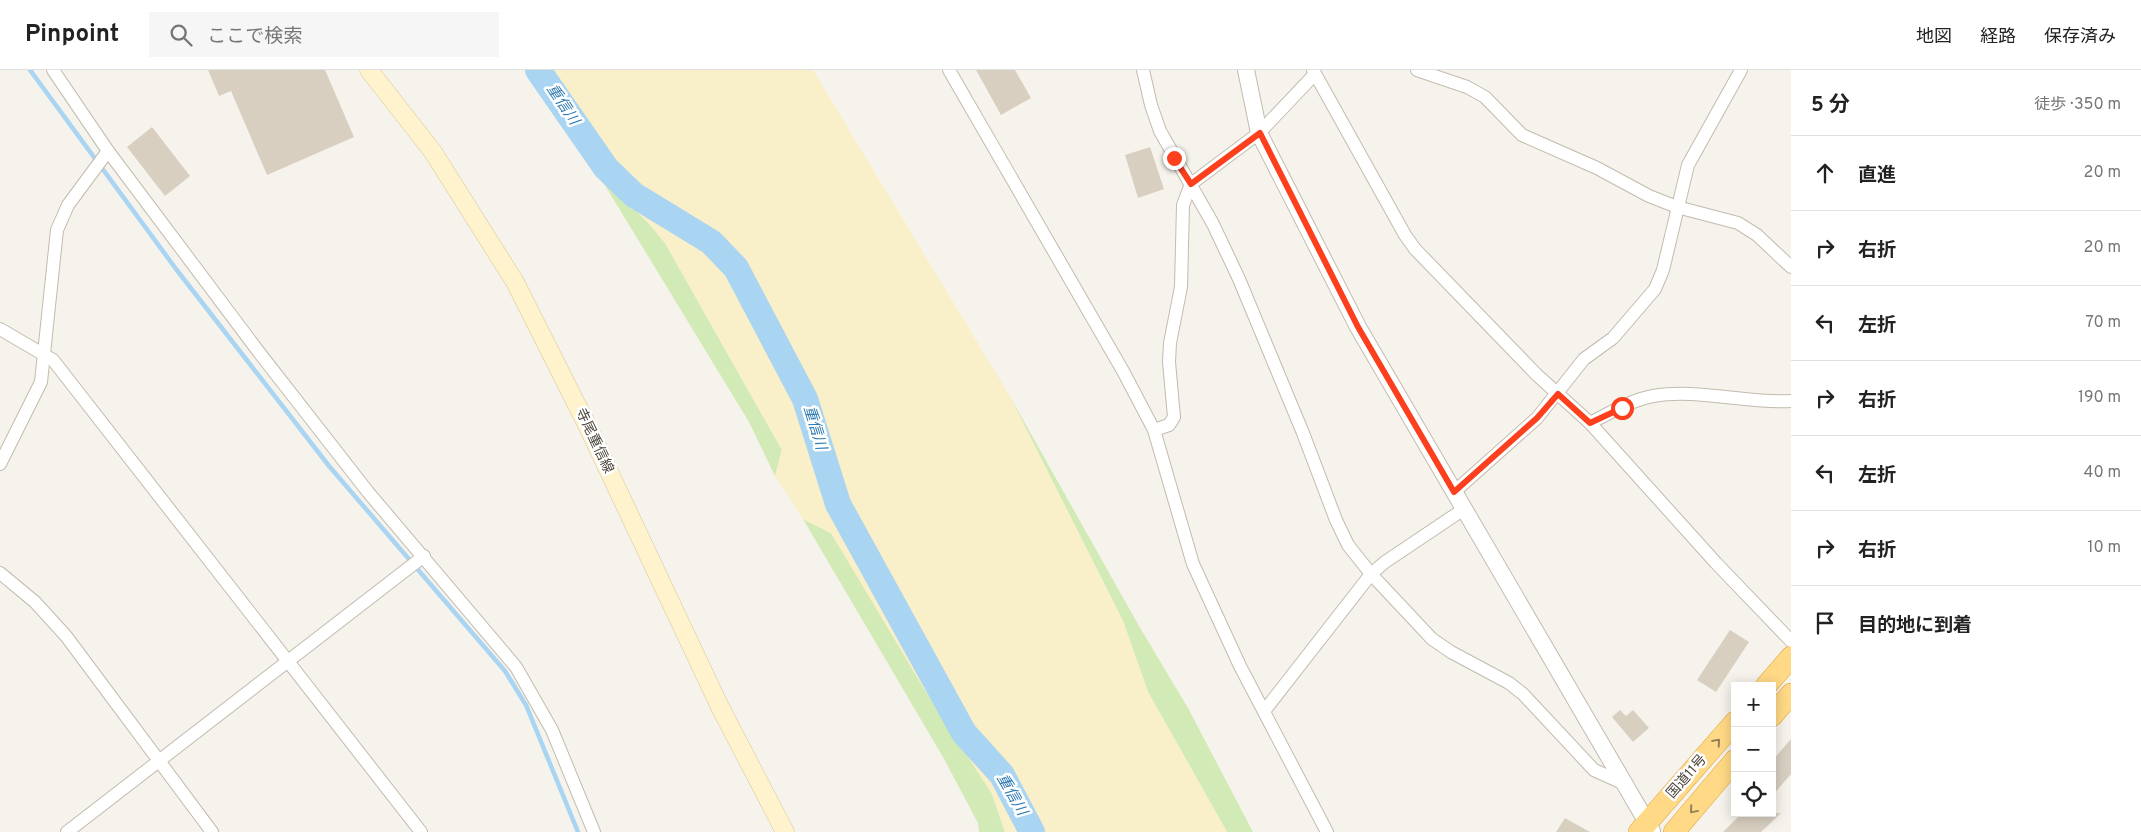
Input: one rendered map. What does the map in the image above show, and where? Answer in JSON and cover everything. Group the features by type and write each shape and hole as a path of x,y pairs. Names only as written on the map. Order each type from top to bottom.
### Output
{"highway":[{"path":"1769,682 1791,657"},
{"path":"1776,711 1791,694"},
{"name":"国道11号","path":"1646,829 1731,727"},
{"name":"国道11号","path":"1674,832 1731,765"}],"main road":[{"name":"寺尾重信線","path":"369,70 433,152 515,282 588,427 716,698 785,832"}],"street":[{"path":"53,70 108,151 368,492 516,667 552,730 594,832"},
{"path":"949,70 1124,371 1154,430 1193,564 1240,666 1327,832"},
{"path":"1143,70 1151,105 1160,131 1213,224 1239,279 1304,433 1336,520 1348,545 1432,639 1451,652 1509,683 1523,694 1594,770 1625,784"},
{"path":"1246,70 1260,133 1358,327 1625,784 1646,829"},
{"path":"1417,70 1485,97 1522,134 1677,207 1738,223 1757,236 1791,267"},
{"path":"1454,492 1537,418 1584,359 1612,338 1656,289 1663,270 1677,207 1693,153 1741,70"},
{"path":"1154,430 1169,425 1174,417 1170,343 1181,287 1183,205 1191,184 1260,133 1314,72 1410,242 1429,265 1558,394 1590,423 1716,563 1791,641"},
{"path":"0,464 41,382 57,230 68,205 108,151"},
{"path":"0,329 53,360 290,661 421,832"},
{"path":"1590,423 1640,399 1655,396 1681,394 1791,401"},
{"path":"1264,710 1372,574 1385,562 1464,509"},
{"path":"67,832 424,556"},
{"path":"0,573 35,602 66,636 212,832"}],"green space":[{"path":"595,169 651,226 665,243 782,450 775,476 749,422"},
{"path":"1008,393 1139,626 1188,708 1253,832 1227,832 1148,692 1123,621"},
{"path":"803,519 831,533 992,794 1005,832 979,832 978,823 943,757"}],"sand":[{"path":"533,70 813,70 1008,393 1123,621 1148,692 1227,832 1005,832 992,794 927,694 831,533 803,519 775,476 782,450 665,243 651,226 595,169"}],"building":[{"path":"208,70 325,70 354,137 267,175 231,91 219,96"},
{"path":"976,70 1015,70 1031,98 1001,115"},
{"path":"152,127 190,176 165,196 127,147"},
{"path":"1150,147 1164,189 1138,198 1125,155"},
{"path":"1730,630 1749,642 1716,692 1697,680"},
{"path":"1620,710 1626,716 1633,710 1649,728 1633,742 1612,717"},
{"path":"1791,739 1791,774 1776,791 1776,772 1776,756"},
{"path":"1776,813 1781,813 1761,832 1723,832 1738,817 1776,817"},
{"path":"1565,818 1590,832 1556,832"}],"waterway":[{"path":"30,70 176,269 329,466 505,671 526,705 578,832"},
{"name":"重信川","path":"538,70 606,168 634,195 711,242 736,268 805,399 838,504 964,733 1002,775 1032,832"}],"route":[{"path":"1174,158 1191,184 1260,133 1358,327 1454,492 1477,473 1494,455 1516,438 1558,394 1590,423 1622,408"}]}
